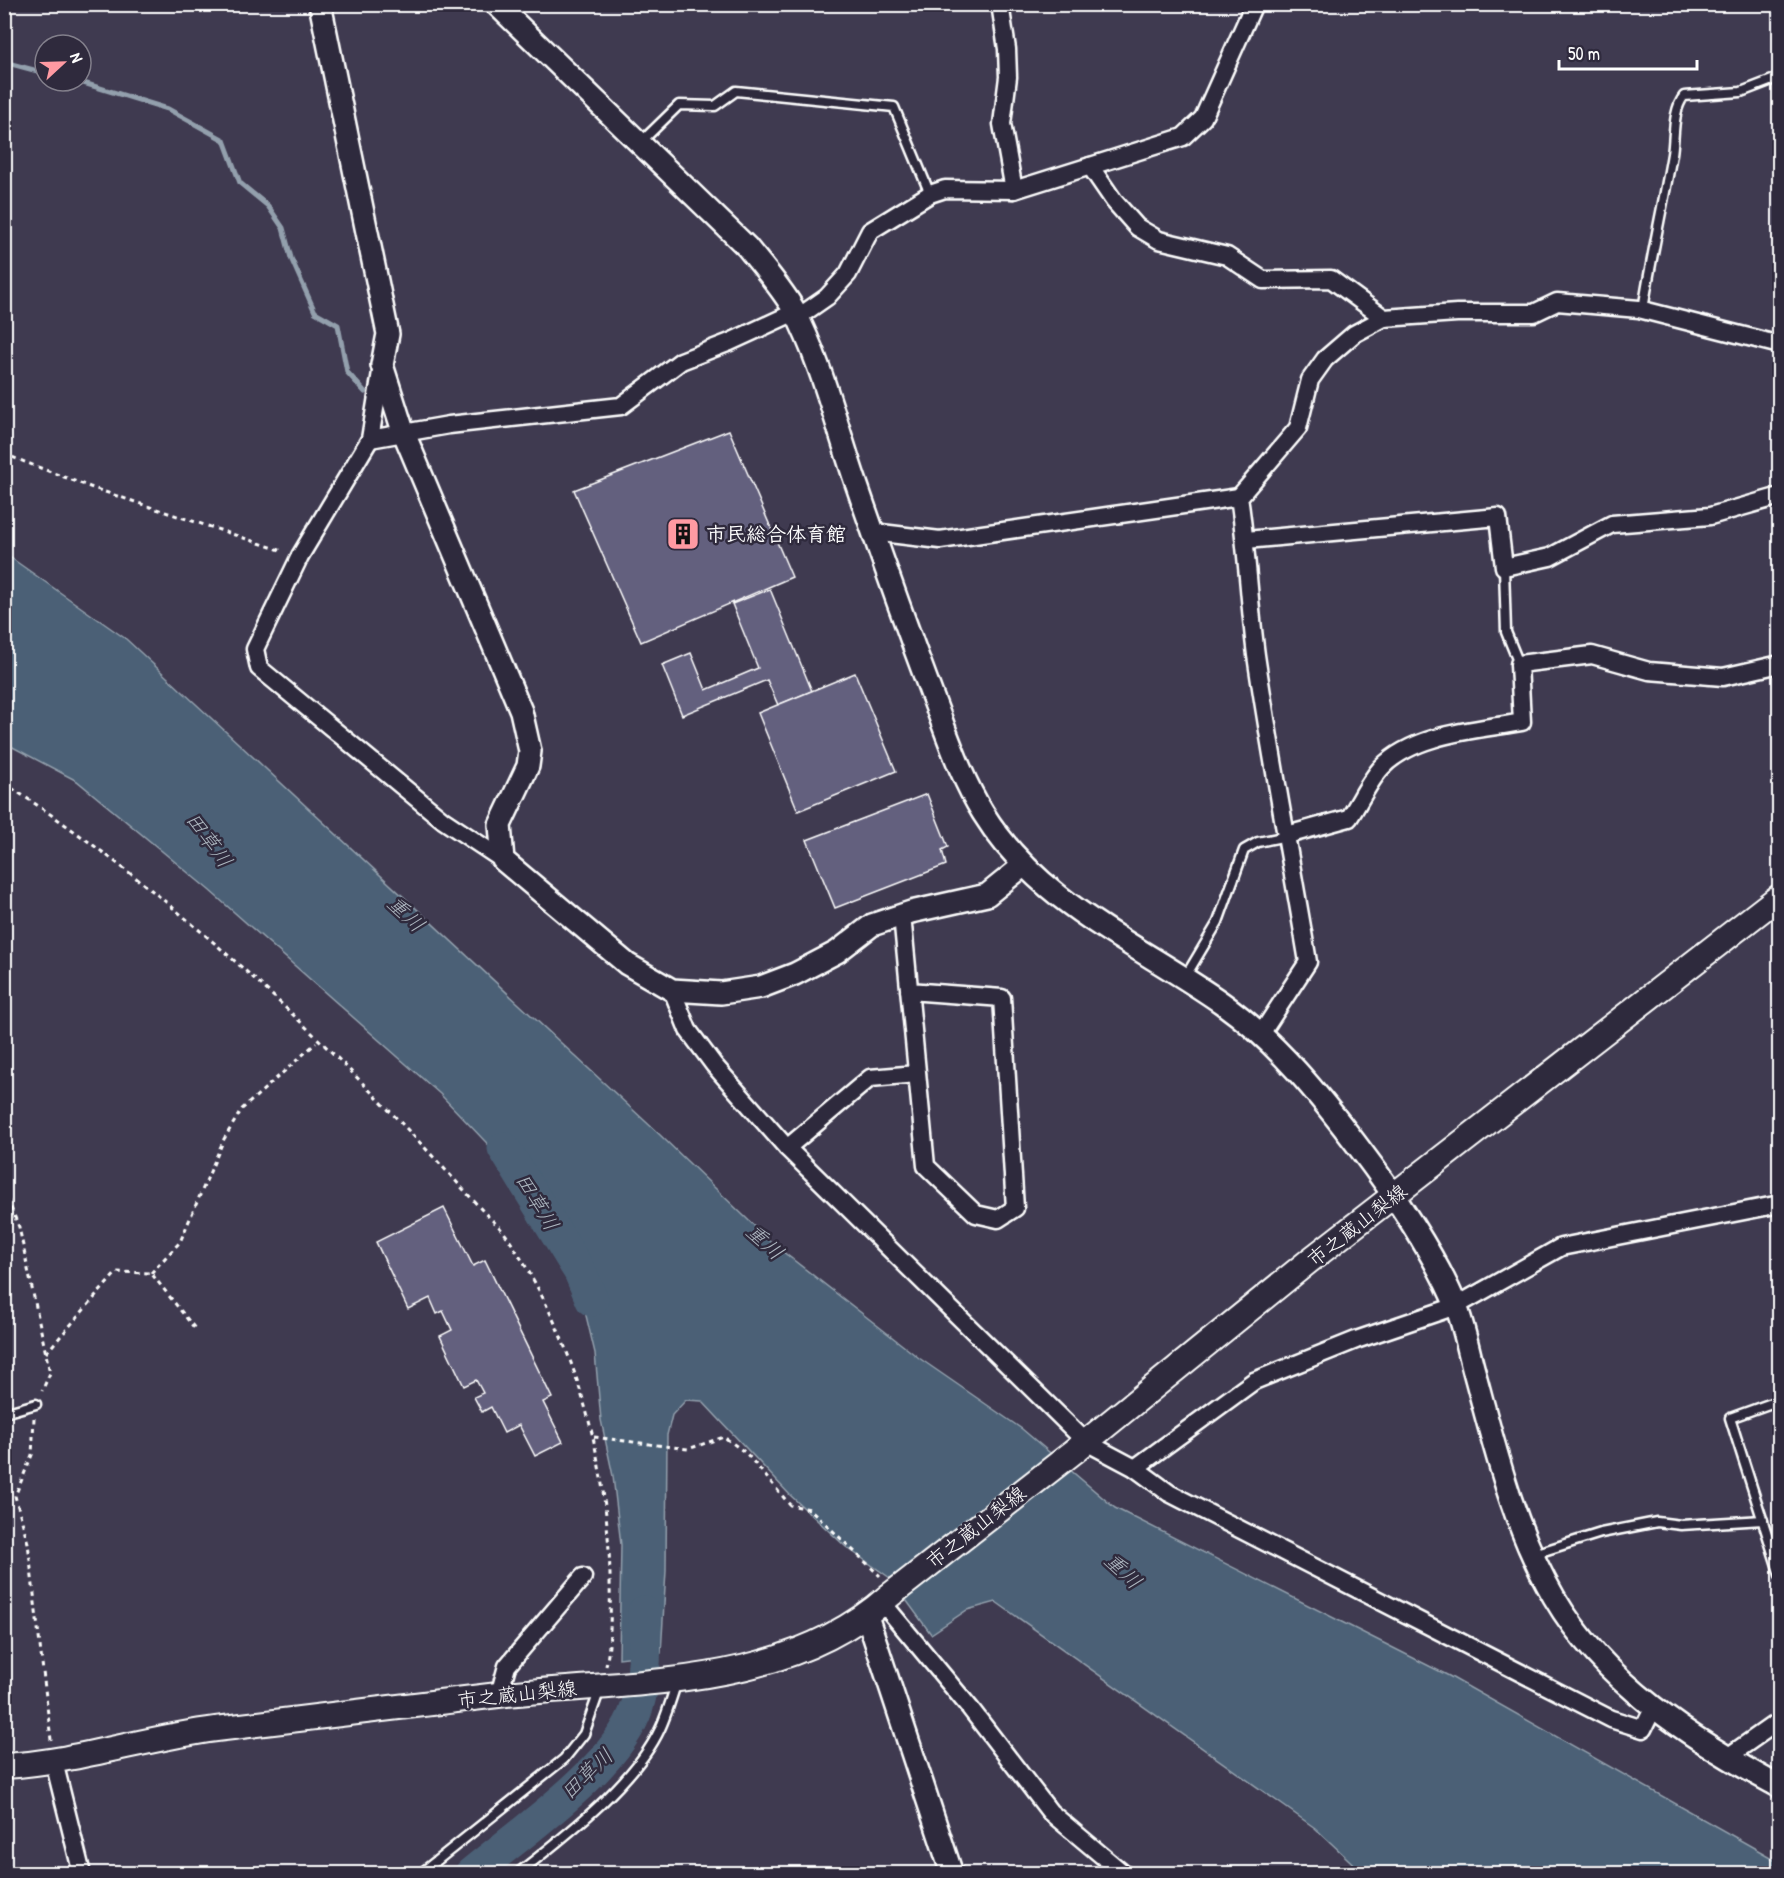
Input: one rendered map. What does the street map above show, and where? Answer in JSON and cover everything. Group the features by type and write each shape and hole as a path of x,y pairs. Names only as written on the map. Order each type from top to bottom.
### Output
{"main road":[{"name":"市之蔵山梨線","path":"4,1766 54,1762 213,1730 499,1695 723,1674 770,1661 830,1639 880,1598 1081,1446 1309,1261 1779,896"}],"street":[{"path":"320,4 388,334 370,439 300,556 255,649 259,668 444,820 503,860 627,964 672,990 721,993 760,987 795,974 837,952 872,925 902,915 987,895 1024,865"},
{"path":"496,4 747,247 779,286 795,312 814,359 889,581 965,780 983,814 1024,865 1081,914 1221,1002 1261,1034 1299,1074 1363,1152 1431,1257 1456,1306 1508,1493 1532,1554 1556,1600 1590,1646 1653,1709 1726,1758 1779,1787"},
{"path":"1000,4 1007,49 1008,77 1002,124 1014,190"},
{"path":"370,439 403,431 621,406 681,361 730,342 795,312 804,314 827,297 848,274 870,231 930,194 945,189 1014,190 1183,137 1203,118 1254,4"},
{"path":"1090,166 1114,201 1137,227 1159,240 1227,256 1263,280 1331,279 1384,318"},
{"path":"873,532 940,540 1239,496 1298,428 1310,380 1325,359 1354,334 1384,318 1457,313 1534,313 1557,302 1643,310 1779,345"},
{"path":"382,365 403,431 521,711 530,751 528,766 500,825 503,860"},
{"path":"1239,496 1246,540 1251,623 1308,962 1261,1034"},
{"path":"1246,540 1498,517 1504,567 1550,557 1612,524 1710,516 1779,496"},
{"path":"1287,836 1349,818 1382,768 1397,756 1440,736 1522,722 1519,664 1592,655 1649,671 1723,677 1779,664"},
{"path":"902,915 909,991 918,1074 926,1166 976,1214 998,1219 1015,1208 1002,998 909,991"},
{"path":"672,990 688,1030 714,1065 787,1148 1081,1446 1135,1468 1169,1493 1611,1719 1643,1729 1653,1709"},
{"path":"787,1148 870,1078 918,1074"},
{"path":"1135,1468 1254,1381 1345,1344 1456,1306 1561,1247 1779,1204"},
{"path":"499,1695 507,1666 583,1577"},
{"path":"880,1598 952,1874"},
{"path":"880,1598 970,1708 1050,1812 1124,1874"},
{"path":"1726,1758 1773,1725 1779,1724"},
{"path":"54,1762 82,1874"}],"lane":[{"path":"1643,310 1656,228 1672,153 1678,104 1684,96 1741,92 1779,77"},
{"path":"641,142 679,105 715,106 736,91 894,106 930,194"},
{"path":"1504,567 1506,632 1519,664"},
{"path":"1184,979 1218,922 1245,850 1258,842 1287,836"},
{"path":"1779,1400 1730,1418 1779,1575"},
{"path":"4,1413 23,1405 36,1404"},
{"path":"1532,1554 1601,1533 1657,1522 1681,1525 1762,1520"},
{"path":"517,1874 571,1832 636,1767 660,1730 674,1678"},
{"path":"420,1874 564,1759 584,1734 605,1685"}],"path":[{"path":"4,454 90,487 300,556"},
{"path":"4,783 93,844 187,918 327,1045 506,1235 530,1273 557,1328 569,1356 594,1437 609,1532 611,1626 605,1685"},
{"path":"46,1353 117,1272 151,1273 180,1242 224,1139 242,1109 316,1043"},
{"path":"4,1191 19,1227 50,1373 36,1404 32,1455 15,1496 28,1543 54,1762"},
{"path":"151,1273 196,1330"},
{"path":"594,1437 688,1449 724,1437 746,1453 790,1505 810,1509 880,1598"}],"water":[{"name":"重川","path":"4,553 126,639 659,1134 773,1244 919,1358 1022,1429 1115,1508 1449,1676 1779,1862 1779,1873 1363,1873 1315,1828 996,1602 967,1610 931,1634 890,1578 846,1547 790,1495 702,1401 686,1400 672,1415 667,1435 666,1571 661,1653 619,1658 621,1545 613,1476 601,1420 595,1353 564,1224 440,1094 209,890 77,781 5,743"}],"building":[{"name":"市民総合体育館","path":"729,430 792,577 641,642 574,490"},
{"path":"770,589 812,691 778,705 767,680 682,715 662,665 691,653 706,690 758,668 732,604"},
{"path":"855,673 896,771 798,811 758,713"},
{"path":"927,794 948,847 942,850 946,865 835,908 807,840"},
{"path":"444,1208 473,1266 485,1260 552,1398 543,1402 563,1442 535,1456 519,1425 504,1433 491,1407 482,1412 474,1397 483,1393 476,1380 464,1386 440,1336 452,1330 443,1311 437,1314 430,1298 408,1309 376,1242"}],"waterway":[{"path":"4,62 33,70"},
{"path":"93,86 168,109 224,140 240,183 268,206 283,228 291,258 315,312 338,325 347,372 365,392"},
{"name":"田草川","path":"504,1148 580,1272 592,1300"},
{"name":"田草川","path":"471,1874 565,1798 610,1752 627,1729 637,1707 642,1684 645,1648 644,1612"}],"place":[{"name":"市民総合体育館","path":"683,534"}]}
